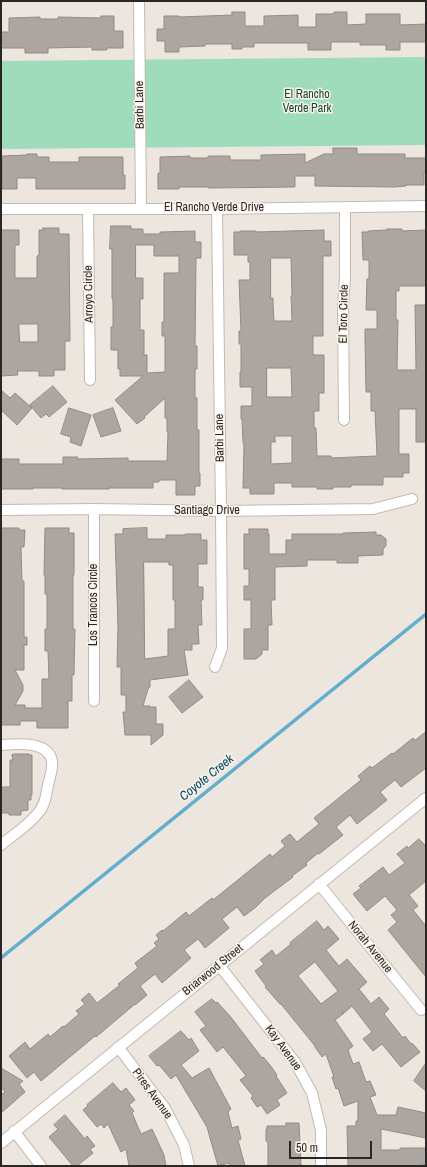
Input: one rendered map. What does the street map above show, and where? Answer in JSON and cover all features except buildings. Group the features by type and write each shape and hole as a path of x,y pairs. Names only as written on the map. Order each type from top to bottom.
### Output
{"street":[{"name":"Barbi Lane","path":"139,1 141,208"},
{"name":"El Rancho Verde Drive","path":"1,209 216,209 426,206"},
{"name":"El Toro Circle","path":"344,420 343,306 345,278 345,207"},
{"name":"Arroyo Circle","path":"88,209 90,380"},
{"name":"Barbi Lane","path":"215,667 222,648 216,209"},
{"name":"Santiago Drive","path":"1,510 94,509 221,511 373,509 412,499"},
{"name":"Los Trancos Circle","path":"94,509 94,701"},
{"path":"1,745 31,744 42,748 50,754 52,768 43,807 34,818 1,845"},
{"name":"Briarwood Street","path":"1,1143 426,798"},
{"name":"Norah Avenue","path":"319,884 421,1010"},
{"name":"Kay Avenue","path":"219,965 296,1062 312,1093 321,1130 322,1166"},
{"name":"Pires Avenue","path":"118,1047 165,1108 184,1145 189,1166"},
{"path":"14,1131 41,1166"}],"green space":[{"name":"El Rancho Verde Park","path":"426,57 426,145 1,149 1,61"}],"waterway":[{"name":"Coyote Creek","path":"1,958 426,614"}]}
